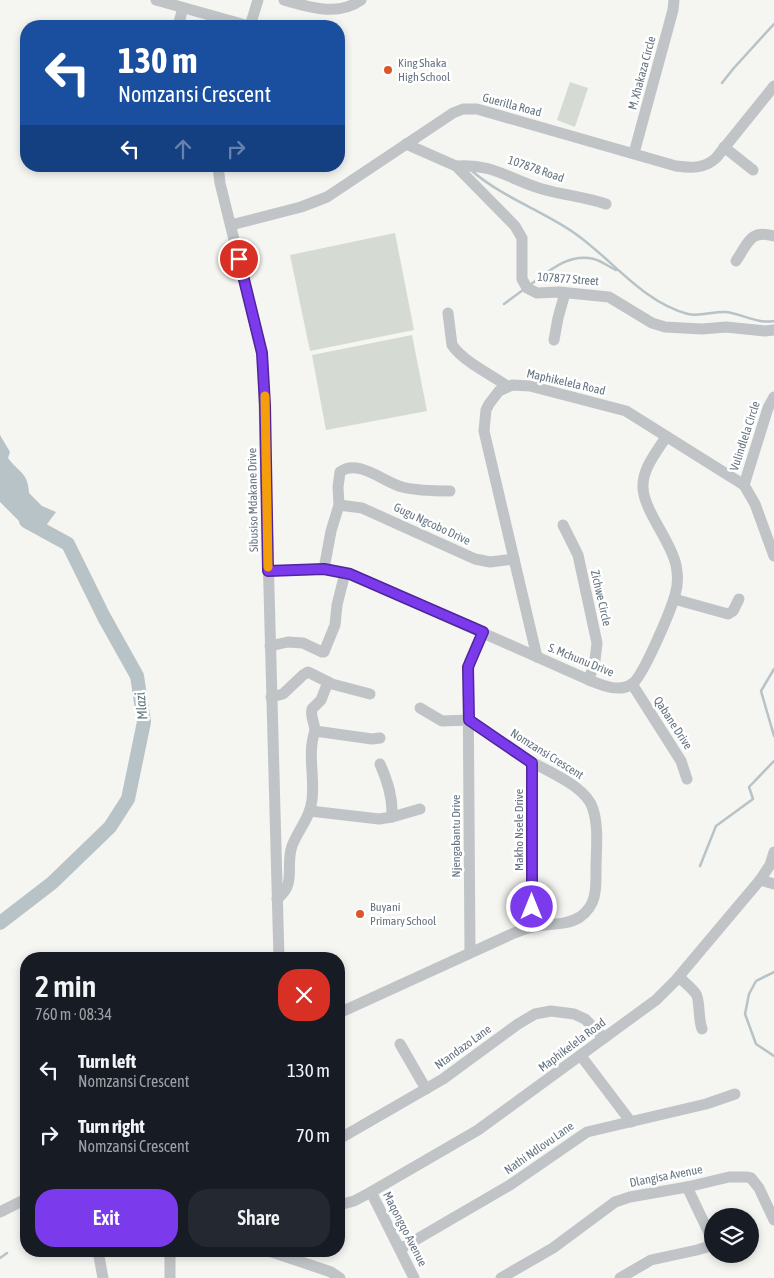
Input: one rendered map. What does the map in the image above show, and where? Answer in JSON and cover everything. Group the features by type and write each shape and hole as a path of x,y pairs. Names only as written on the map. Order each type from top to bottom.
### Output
{"street":[{"path":"156,0 227,20"},
{"path":"251,20 258,0"},
{"path":"284,0 308,7 329,5 339,9 361,0"},
{"name":"M. Xhakaza Circle","path":"634,153 674,10 674,0"},
{"path":"180,20 183,8"},
{"name":"Guerilla Road","path":"231,225 316,202 343,187 458,110 469,108 676,166 698,168 711,162 774,86"},
{"name":"107877 Street","path":"406,144 456,166 519,231 522,238 522,274 528,288 537,293 565,293 609,297 652,323 665,327 702,329 726,327 765,331 774,330"},
{"path":"724,147 753,170"},
{"name":"107878 Road","path":"456,166 470,165 489,168 538,188 584,197 606,204"},
{"name":"Sibusiso Mdakane Drive","path":"219,172 262,353 265,405 279,952"},
{"path":"736,261 756,235 765,233 774,236"},
{"path":"554,340 565,293"},
{"path":"448,313 454,347 466,359 507,386 498,392 488,404 484,418 484,431 537,657"},
{"name":"Maphikelela Road","path":"507,386 530,386 626,411 666,438 744,485 771,535 774,556"},
{"name":"Vulindlela Circle","path":"744,485 768,408 774,396"},
{"path":"632,684 642,672 674,599 677,587 676,565 645,498 643,486 646,470 666,438"},
{"path":"324,569 331,531 339,505 338,487 340,472 343,469 353,467 402,487 450,491"},
{"name":"Gugu Ngcobo Drive","path":"339,505 362,508 474,559 490,562 514,559"},
{"name":"Zichwe Circle","path":"563,525 578,555 597,642 596,660 589,680"},
{"name":"S. Mchunu Drive","path":"268,571 324,569 362,578 606,687 614,688 632,684"},
{"path":"270,646 288,642 303,643 324,652 335,625 337,605 345,573"},
{"path":"674,599 728,614 733,611 739,599"},
{"path":"420,708 442,720 469,720 468,667 483,632"},
{"path":"271,697 283,694 308,672 328,682 370,694"},
{"path":"277,899 288,886 289,857 292,846 310,811 314,783 311,747 315,731 311,711 321,700 328,682"},
{"name":"Qabane Drive","path":"632,684 681,761 687,779"},
{"name":"Nomzansi Crescent","path":"345,1011 470,952 532,927 568,922 582,916 594,901 596,893 596,834 594,810 584,794 553,773 532,763 469,720"},
{"name":"Njengabantu Drive","path":"469,720 470,952"},
{"path":"315,731 372,739 380,738"},
{"name":"Makho Nsele Drive","path":"532,763 532,927"},
{"path":"380,764 391,792 392,817"},
{"path":"310,811 359,818 392,817 420,809"},
{"name":"Maphikelela Road","path":"345,1203 371,1192 478,1130 656,1000 679,977 760,880 770,865 774,852"},
{"path":"760,880 774,884"},
{"path":"679,977 697,994 699,999 699,1021 702,1029"},
{"name":"Ntandazo Lane","path":"345,1135 454,1071 534,1014 551,1011 574,1014 585,1019 604,1038"},
{"path":"400,1044 426,1088"},
{"path":"581,1056 631,1122"},
{"name":"Nathi Ndlovu Lane","path":"400,1249 510,1185 587,1132 706,1104 735,1094"},
{"name":"Dlangisa Avenue","path":"501,1278 553,1248 615,1202 630,1197 729,1177 751,1178 759,1188 774,1220"},
{"path":"620,1278 651,1260 707,1247 710,1242 709,1232 687,1187"},
{"name":"Maqongqo Avenue","path":"371,1192 414,1278"},
{"path":"0,1212 20,1202"},
{"path":"99,1257 103,1278"},
{"path":"170,1257 170,1278"},
{"path":"287,1257 331,1272 340,1278"}],"shaded area":[{"path":"570,82 588,88 575,127 557,120"},
{"path":"395,233 414,330 310,351 290,255"},
{"path":"412,335 427,411 326,430 312,355"},
{"path":"0,435 10,452 8,458 27,481 29,493 42,506 56,512 39,535 23,525 0,502"}],"waterway":[{"path":"722,83 774,24"},
{"path":"472,171 495,188 570,230 599,252 640,289 671,308 693,315 726,312 756,320 774,321"},
{"path":"530,285 559,264 576,259 594,259 616,270"},
{"path":"504,304 523,290"},
{"name":"Mlazi","path":"0,923 52,883 110,827 128,799 144,722 137,676 104,617 68,544 26,521"},
{"path":"774,669 761,691 774,736"},
{"path":"700,866 716,826 753,799 749,787 774,761"},
{"path":"774,972 756,981 749,994 745,1014 756,1044 774,1056"},
{"path":"0,1258 7,1253"}],"slow traffic":[{"path":"265,396 268,567"}],"place":[{"name":"King Shaka High School","path":"388,70"},
{"name":"Buyani Primary School","path":"360,914"}],"route":[{"path":"239,259 262,353 265,405 268,571 324,569 350,574 483,632 468,667 469,720 532,763 532,907"}]}
